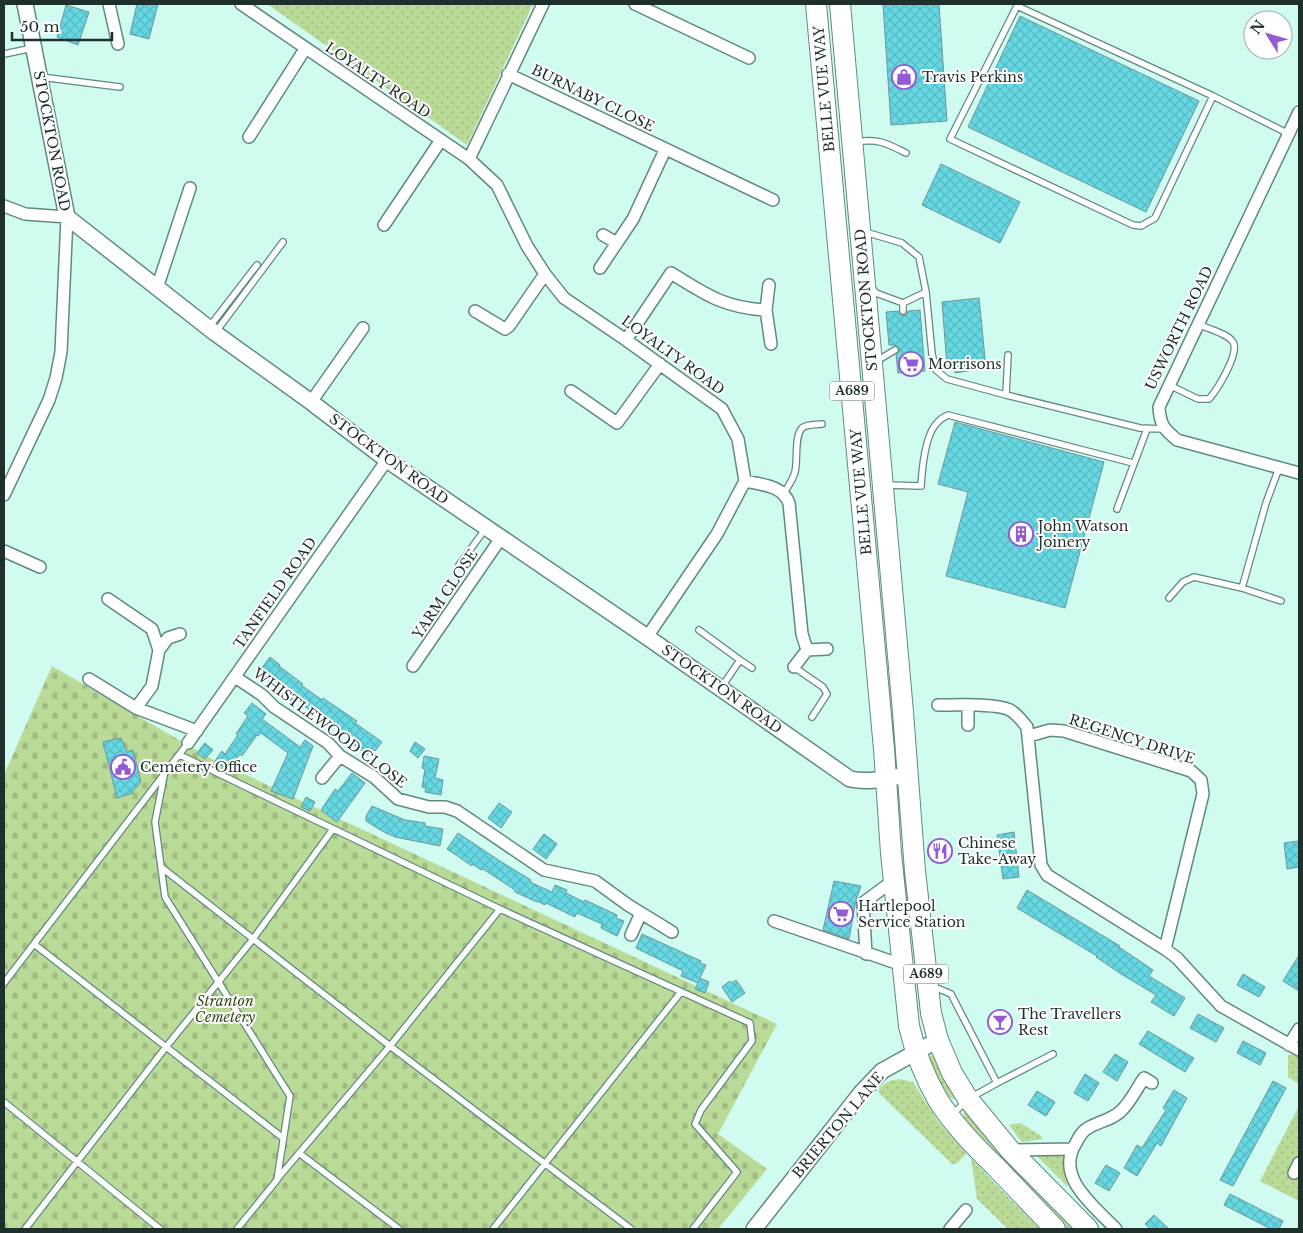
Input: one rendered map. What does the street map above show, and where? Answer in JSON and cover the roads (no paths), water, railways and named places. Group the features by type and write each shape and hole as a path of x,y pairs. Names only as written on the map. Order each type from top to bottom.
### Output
{"highway":[{"name":"BELLE VUE WAY","path":"816,4 903,973"},
{"name":"STOCKTON ROAD","path":"840,4 915,871 931,1013 938,1040 952,1072 968,1099 1010,1150 1088,1229"},
{"name":"A689","path":"903,973 909,1026 915,1051 926,1077 939,1100 965,1135 1055,1229"}],"street":[{"name":"STOCKTON ROAD","path":"28,4 33,48 67,217 212,330 312,402 387,460 647,637 850,779 863,782 908,775"},
{"path":"108,4 118,44"},
{"name":"LOYALTY ROAD","path":"241,4 469,159 497,185 527,246 545,274 564,298 722,409 738,439 745,481"},
{"path":"469,159 543,4"},
{"path":"635,4 749,58"},
{"name":"LOYALTY ROAD","path":"249,138 305,49"},
{"name":"BURNABY CLOSE","path":"508,74 773,200"},
{"name":"USWORTH ROAD","path":"1164,429 1158,407 1299,112"},
{"path":"384,225 442,140"},
{"path":"600,268 633,219 665,150"},
{"path":"157,288 190,188"},
{"path":"4,206 25,214 67,217 61,352 56,378 49,400 4,495"},
{"path":"604,235 617,243"},
{"path":"626,340 671,273 721,302 744,309 766,310"},
{"path":"474,311 505,329 545,274"},
{"path":"769,285 766,310 771,344"},
{"path":"312,402 363,328"},
{"path":"571,391 617,423 660,364"},
{"path":"1164,429 1178,440 1299,473"},
{"name":"TANFIELD ROAD","path":"188,743 387,460"},
{"path":"647,637 717,534 745,481 773,487 784,493 789,503 802,634 807,650"},
{"name":"YARM CLOSE","path":"414,666 502,538"},
{"path":"4,551 40,567"},
{"path":"108,599 152,629 159,650"},
{"path":"136,708 152,686 159,650 168,638 180,634"},
{"path":"794,667 807,650 827,649"},
{"name":"WHISTLEWOOD CLOSE","path":"235,677 274,707 322,739 340,756 374,777 398,799 429,807 445,807 457,811 544,870 595,881 672,932"},
{"path":"89,679 136,708 197,731"},
{"path":"938,705 996,706 1008,709 1017,715 1027,727 1041,865 1047,875 1177,958 1220,1006 1294,1048 1299,1029"},
{"path":"968,706 968,725"},
{"name":"REGENCY DRIVE","path":"1029,736 1050,730 1064,731 1191,771 1201,780 1203,794 1165,949"},
{"path":"322,778 340,756"},
{"path":"866,954 863,903 894,880"},
{"path":"631,935 641,913"},
{"path":"774,921 866,954 903,973"},
{"name":"BRIERTON LANE","path":"754,1229 882,1070 938,1040"},
{"path":"1116,1229 1077,1189 1070,1169 1072,1149 1080,1135 1088,1128 1122,1111 1144,1078 1152,1083"},
{"path":"1010,1150 1072,1149"},
{"path":"950,1229 966,1210"}],"lane":[{"path":"1213,96 1155,218 1141,226 1134,225 950,139 1017,6 1213,96 1289,134"},
{"path":"4,54 33,48"},
{"path":"39,77 120,87"},
{"path":"852,143 875,140 906,153"},
{"path":"860,232 902,243 919,257 926,292 932,354 936,370 947,379 1147,429 1164,429"},
{"path":"212,330 283,242"},
{"path":"212,330 257,265"},
{"path":"864,279 876,294 903,303 926,292"},
{"path":"903,303 903,311"},
{"path":"1169,385 1198,399 1209,399 1234,356 1236,348 1227,337 1198,324"},
{"path":"872,376 880,360 896,350"},
{"path":"1006,395 1008,355"},
{"path":"882,486 921,486 926,450 931,433 936,423 948,416 1133,463"},
{"path":"784,493 794,477 799,434 806,426 822,424"},
{"path":"1118,509 1133,463 1147,429"},
{"path":"1242,588 1266,503 1279,468"},
{"path":"459,565 486,528"},
{"path":"1169,598 1183,582 1194,577 1242,588 1281,601"},
{"path":"699,630 752,668"},
{"path":"721,689 740,660"},
{"path":"794,667 823,687 827,694 812,717"},
{"path":"4,982 188,743"},
{"path":"180,755 500,910 750,1023 752,1041 701,1110 696,1124 737,1172 693,1229"},
{"path":"164,776 155,822 166,897 290,1096 277,1180"},
{"path":"25,1229 166,1047 253,939 333,829"},
{"path":"161,867 390,1046 631,1229"},
{"path":"237,1229 390,1046 500,910"},
{"path":"34,944 284,1138"},
{"path":"927,984 951,994 997,1083"},
{"path":"494,1229 680,992"},
{"path":"950,1116 968,1099 1053,1054"},
{"path":"4,1102 160,1229"},
{"path":"300,1153 399,1229"}],"place":[{"name":"Travis Perkins","path":"904,77"},
{"name":"Morrisons","path":"911,364"},
{"name":"John Watson Joinery","path":"1021,534"},
{"name":"Cemetery Office","path":"123,767"},
{"name":"Chinese Take-Away","path":"940,851"},
{"name":"Hartlepool Service Station","path":"841,914"},
{"name":"The Travellers Rest","path":"1000,1022"}],"park label":[{"name":"Stranton Cemetery","path":"225,1010"}]}
